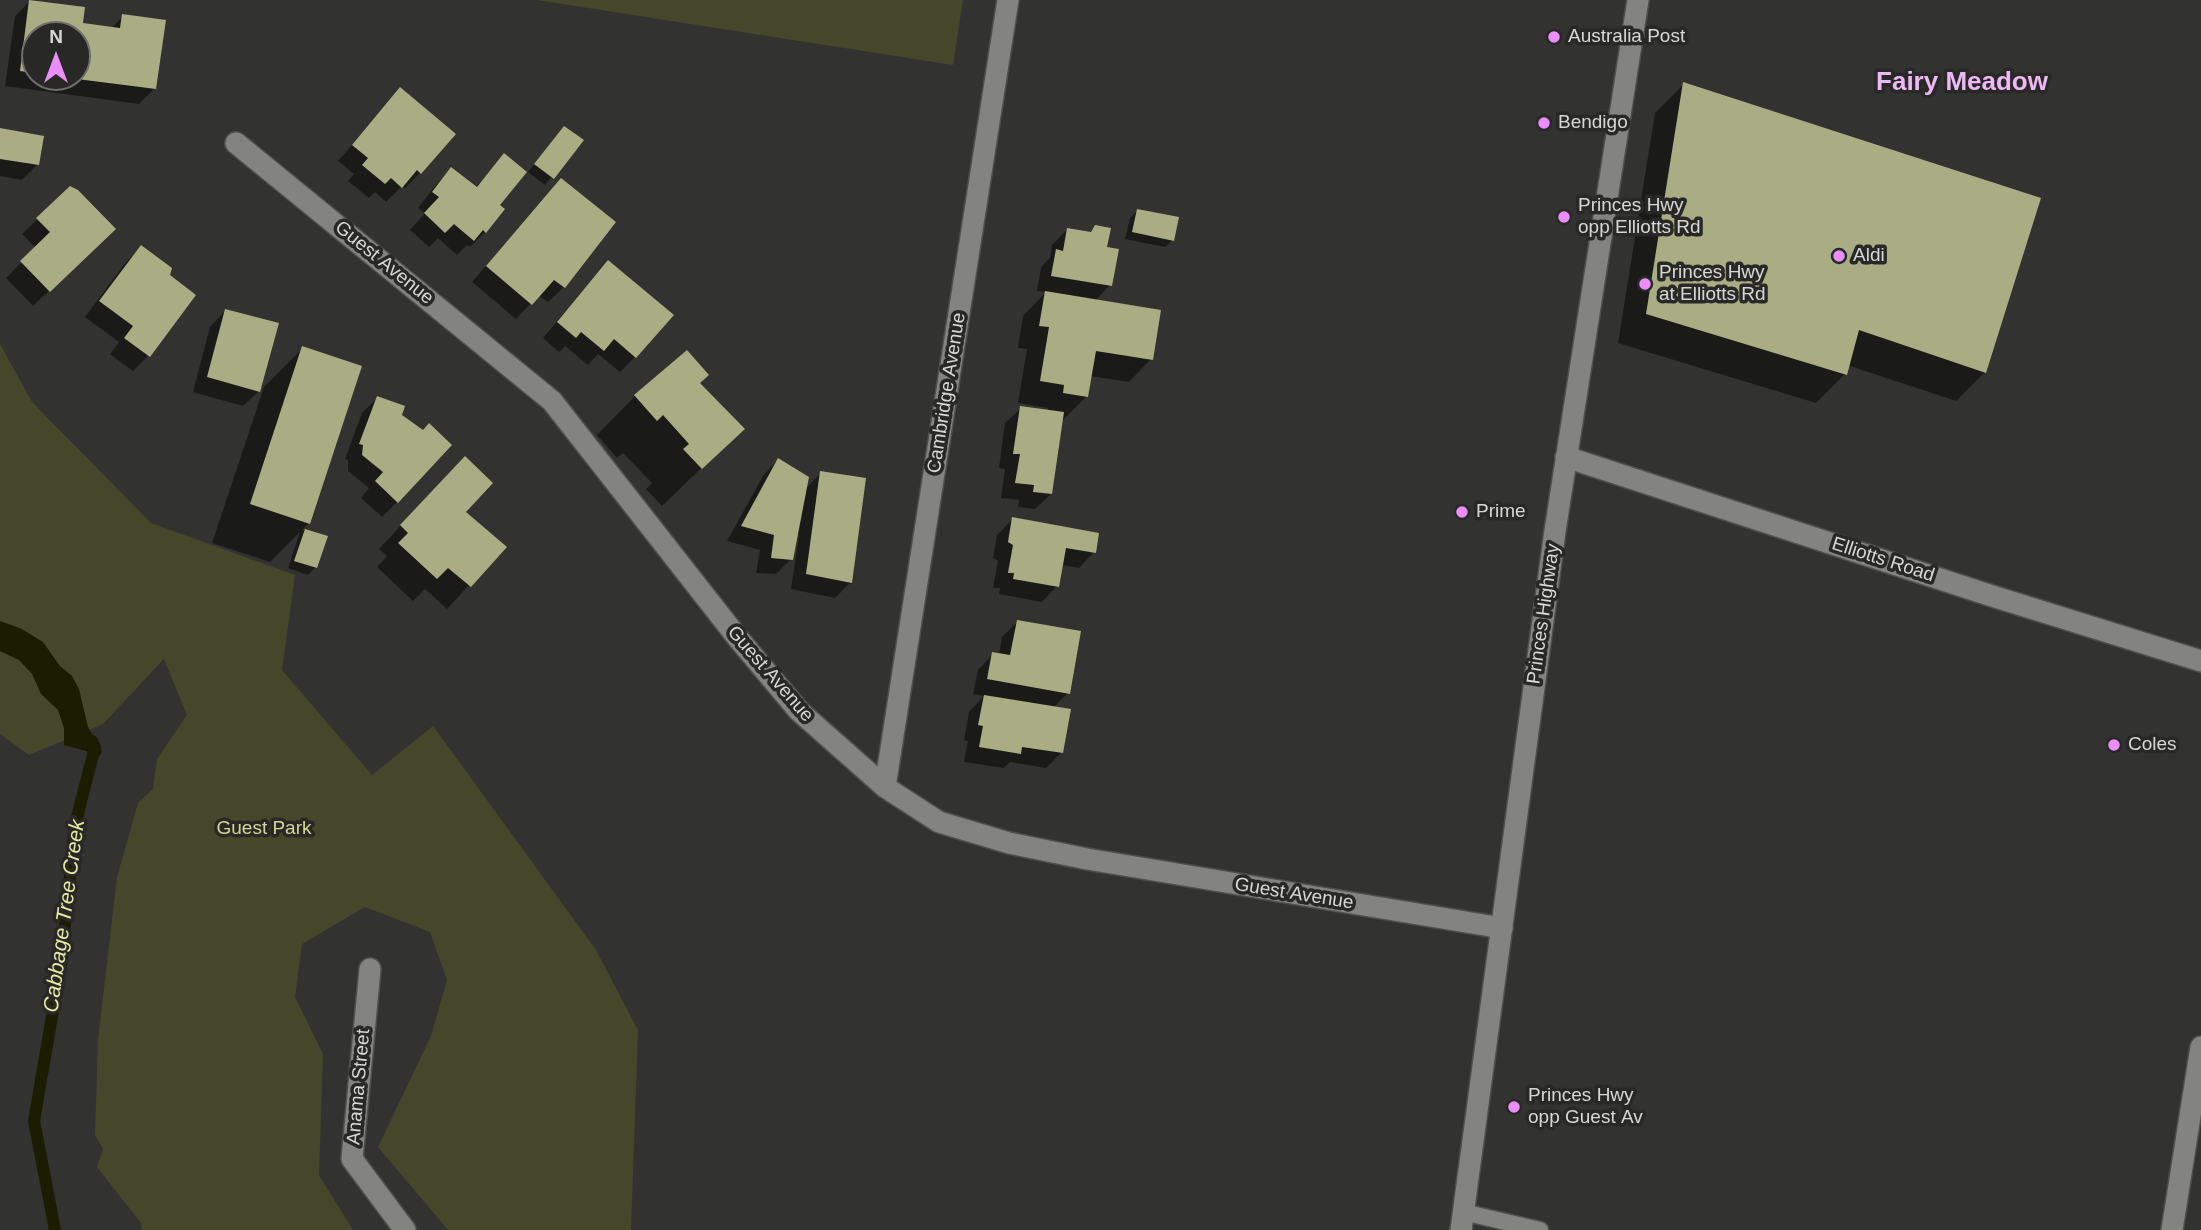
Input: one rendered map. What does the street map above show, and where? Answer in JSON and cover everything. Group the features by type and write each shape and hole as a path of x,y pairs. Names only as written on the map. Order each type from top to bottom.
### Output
{"street":[{"name":"Cambridge Avenue","path":"886,787 1008,0"},
{"name":"Princes Highway","path":"1462,1221 1566,457 1638,0"},
{"name":"Guest Avenue","path":"236,143 552,401 737,637 799,711 886,787 939,822 1009,843 1087,859 1502,928"},
{"name":"Elliotts Road","path":"1566,457 2201,661"},
{"name":"Anama Street","path":"370,969 352,1159 405,1230"},
{"path":"2172,1230 2201,1047"}],"lane":[{"path":"1462,1221 1540,1230"}],"green space":[{"path":"537,0 963,0 953,65"},
{"name":"Guest Park","path":"0,344 32,402 151,523 295,575 282,670 372,775 433,726 596,950 638,1030 631,1230 448,1230 378,1147 431,1036 447,980 430,932 365,907 302,944 295,997 323,1054 319,1175 353,1230 142,1230 141,1223 97,1167 103,1149 95,1135 98,1040 117,877 138,803 153,789 157,759 187,715 164,659 103,724 29,755 0,734"}],"shaded area":[{"path":"0,621 22,629 43,642 60,666 72,676 79,689 88,727 102,752 98,758 86,751 64,745 64,728 58,710 41,694 32,674 19,660 0,651"}],"building":[{"path":"29,0 85,7 83,21 26,21"},
{"path":"122,14 166,20 156,89 91,81 91,24 120,28"},
{"name":"Aldi","path":"1683,82 2041,198 1986,373 1859,330 1847,375 1646,314"},
{"path":"400,87 456,134 421,174 417,170 402,188 391,178 385,184 362,165 368,158 352,145"},
{"path":"564,126 584,140 554,179 534,164"},
{"path":"0,128 44,136 39,165 0,159"},
{"path":"504,153 527,172 500,205 505,209 486,233 483,230 474,241 454,224 445,233 424,213 439,197 432,192 451,167 477,187"},
{"path":"561,178 616,222 565,288 554,280 532,305 486,266"},
{"path":"70,186 78,190 116,229 50,292 20,261 50,232 36,218"},
{"path":"1137,209 1179,217 1174,241 1132,232"},
{"path":"1095,225 1111,228 1107,247 1119,249 1112,286 1051,276 1056,249 1063,251 1067,228 1091,232"},
{"path":"141,245 172,268 170,275 196,295 150,357 124,338 133,326 99,301"},
{"path":"608,260 674,315 636,358 614,339 604,351 581,332 576,338 557,322"},
{"path":"1045,291 1161,310 1153,360 1096,351 1088,397 1063,393 1064,385 1040,381 1049,327 1039,326"},
{"path":"225,309 279,323 260,392 207,377"},
{"path":"302,346 362,366 310,524 250,504"},
{"path":"687,350 709,375 700,383 745,429 702,469 683,449 689,444 663,415 657,421 634,395"},
{"path":"377,396 405,406 402,415 423,430 429,423 452,445 398,503 375,481 383,472 362,455 363,445 359,444"},
{"path":"1020,406 1064,412 1052,494 1033,492 1034,485 1015,483 1020,454 1013,454"},
{"path":"465,456 493,483 466,512 507,547 471,587 448,568 437,579 398,543 408,533 400,525"},
{"path":"778,458 809,477 793,560 771,558 774,535 741,526"},
{"path":"820,471 866,478 852,583 806,574"},
{"path":"1012,517 1099,533 1096,553 1066,548 1059,587 1013,579 1014,573 1008,573 1013,545 1008,542"},
{"path":"305,529 328,536 317,568 294,561"},
{"path":"1017,620 1081,631 1070,694 987,679 992,652 1010,655"},
{"path":"984,695 1071,709 1063,753 1022,747 1021,754 979,747 983,726 978,725"}],"waterway":[{"name":"Cabbage Tree Creek","path":"55,1230 34,1121 61,964 75,825 95,747 92,741"}],"place":[{"name":"Australia Post","path":"1554,37"},
{"name":"Bendigo","path":"1544,123"},
{"name":"Princes Hwy opp Elliotts Rd","path":"1564,217"},
{"name":"Aldi","path":"1839,256"},
{"name":"Princes Hwy at Elliotts Rd","path":"1645,284"},
{"name":"Prime","path":"1462,512"},
{"name":"Coles","path":"2114,745"},
{"name":"Princes Hwy opp Guest Av","path":"1514,1107"}],"district":[{"name":"Fairy Meadow","path":"1962,83"}]}
